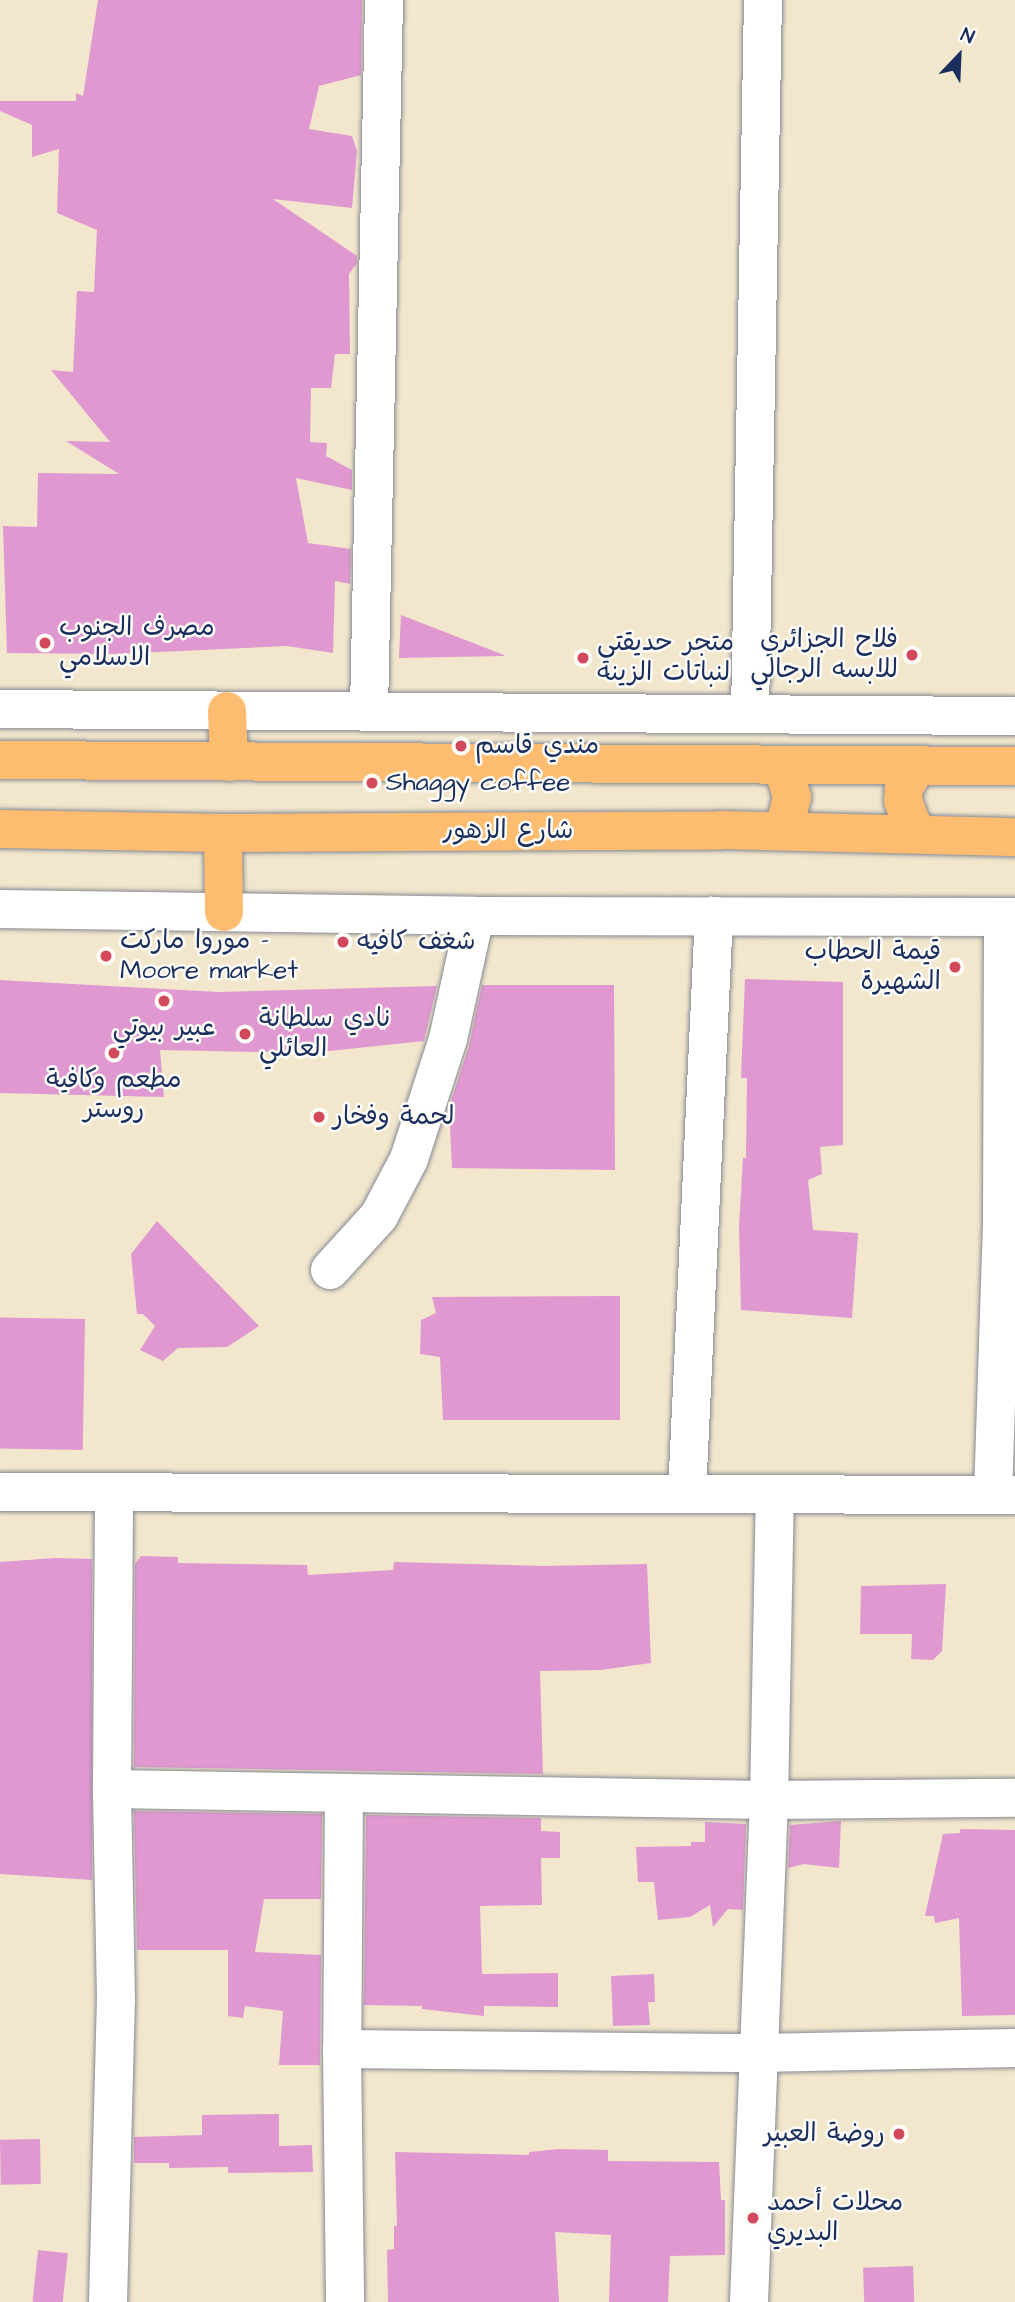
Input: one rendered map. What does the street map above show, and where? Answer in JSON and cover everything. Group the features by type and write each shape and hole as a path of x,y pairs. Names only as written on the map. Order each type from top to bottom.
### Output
{"main road":[{"path":"227,710 229,762"},
{"path":"0,760 1015,766"},
{"path":"777,765 785,774 792,797 786,821 779,831"},
{"path":"917,766 904,788 903,801 912,825 921,834"},
{"name":"شارع الزهور","path":"0,829 223,833 779,831 1015,837"},
{"path":"223,833 224,912"}],"street":[{"path":"369,712 384,0"},
{"path":"750,714 763,0"},
{"path":"0,709 1015,716"},
{"path":"0,909 475,916 1009,917 1009,1220 1004,1495 0,1492"},
{"path":"330,1270 379,1216 409,1159 448,1039 475,916"},
{"path":"687,1494 714,916"},
{"path":"108,2302 116,2000 112,1790 114,1492"},
{"path":"749,2302 769,1800 775,1494"},
{"path":"112,1790 769,1800 1015,1798"},
{"path":"344,1794 342,2049 345,2302"},
{"path":"342,2049 758,2053 1015,2048"}],"building":[{"path":"98,0 362,0 361,75 319,86 309,129 352,136 357,151 352,208 273,199 357,256 357,263 349,274 350,354 335,354 331,388 311,388 310,442 327,443 326,456 352,470 352,490 296,478 308,543 351,549 350,584 335,581 333,653 287,646 116,654 7,653 3,526 37,527 38,473 119,474 66,441 110,442 51,370 73,372 77,291 94,292 97,230 57,213 59,149 32,157 32,125 0,111 0,101 76,101 76,93 83,96"},
{"path":"401,615 504,655 504,656 399,658"},
{"path":"745,979 843,982 843,1145 820,1147 822,1174 808,1180 813,1230 858,1233 852,1318 741,1310 739,1226 743,1158 746,1158 747,1078 741,1078"},
{"path":"0,980 219,992 437,986 424,1041 310,1053 160,1050 164,1097 0,1093"},
{"path":"482,985 614,985 615,1170 452,1168 449,1107 469,1046"},
{"path":"157,1221 259,1326 227,1347 178,1348 163,1361 140,1350 155,1326 143,1314 137,1314 131,1254"},
{"path":"620,1296 620,1420 443,1420 440,1357 420,1354 421,1320 436,1313 432,1297"},
{"path":"0,1318 85,1319 83,1450 0,1449"},
{"path":"141,1556 178,1557 178,1563 307,1565 308,1575 393,1570 394,1562 543,1566 647,1564 651,1663 601,1670 540,1671 543,1774 134,1767 135,1564"},
{"path":"55,1558 92,1559 92,1880 0,1874 0,1562"},
{"path":"946,1584 942,1651 933,1660 911,1659 912,1634 860,1634 861,1586"},
{"path":"134,1811 322,1814 321,1899 264,1899 255,1952 321,1955 320,2065 279,2065 283,2011 245,2006 243,2018 228,2016 228,1950 137,1950"},
{"path":"366,1815 541,1818 541,1831 560,1832 560,1858 541,1858 542,1905 480,1906 482,1974 558,1973 558,2007 484,2006 484,2016 422,2009 422,2006 364,2005"},
{"path":"841,1821 839,1868 804,1864 788,1868 790,1825"},
{"path":"705,1822 746,1824 743,1910 728,1909 713,1927 710,1905 690,1917 658,1920 654,1882 638,1882 636,1847 691,1846 691,1842 705,1842"},
{"path":"960,1829 1015,1830 1015,2015 962,2016 959,1918 935,1923 934,1916 925,1916 943,1834 960,1833"},
{"path":"654,1974 655,2002 648,2002 650,2025 613,2026 611,1976"},
{"path":"279,2114 279,2146 312,2145 313,2172 228,2173 228,2167 169,2168 169,2163 134,2163 134,2137 202,2135 202,2115"},
{"path":"40,2139 41,2184 1,2185 0,2140"},
{"path":"559,2149 608,2150 608,2161 719,2162 721,2200 725,2200 725,2255 670,2256 668,2302 609,2302 611,2235 555,2232 559,2302 388,2302 387,2250 394,2249 394,2226 397,2226 395,2152 529,2155 529,2152"},
{"path":"38,2250 68,2253 63,2302 33,2302"},
{"path":"913,2266 914,2302 864,2302 863,2268"}],"place":[{"name":"مصرف الجنوب الاسلامي","path":"45,643"},
{"name":"فلاح الجزائري للابسه الرجالي","path":"912,655"},
{"name":"متجر حديقتي لنباتات الزينه","path":"583,658"},
{"name":"مندي قاسم","path":"461,746"},
{"name":"Shaggy coffee","path":"372,783"},
{"name":"شغف كافيه","path":"343,942"},
{"name":"موروا ماركت - Moore market","path":"106,956"},
{"name":"قيمة الحطاب الشهيرة","path":"955,967"},
{"name":"عبير بيوتي","path":"164,1001"},
{"name":"نادي سلطانة العائلي","path":"245,1034"},
{"name":"مطعم وكافية روستر","path":"114,1053"},
{"name":"لحمة وفخار","path":"319,1117"},
{"name":"روضة العبير","path":"899,2134"},
{"name":"محلات أحمد البديري","path":"753,2218"}]}
